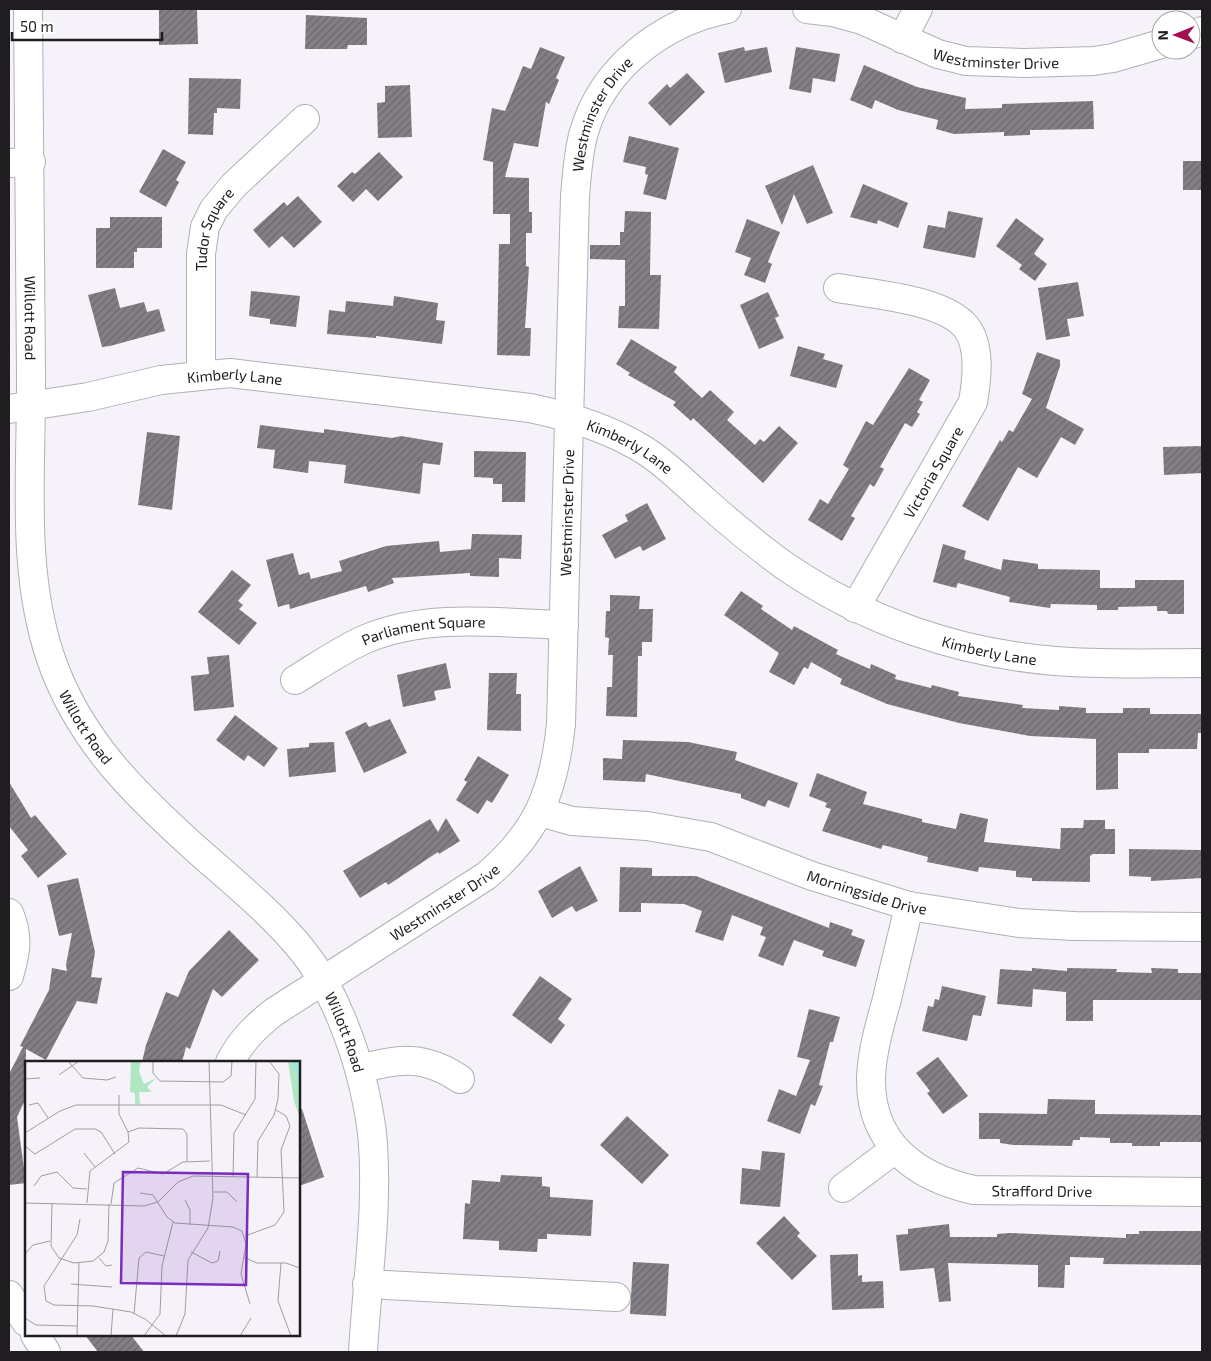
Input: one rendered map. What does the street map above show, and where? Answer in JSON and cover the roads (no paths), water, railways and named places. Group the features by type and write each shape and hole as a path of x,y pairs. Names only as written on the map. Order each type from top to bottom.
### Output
{"street":[{"name":"Willott Road","path":"28,9 20,163 20,408 35,598 51,659 67,696 87,733 123,780 142,800 265,910 304,952 323,981 351,1042 359,1069 372,1132 374,1173 363,1352"},
{"name":"Westminster Drive","path":"230,1061 237,1048 251,1030 274,1012 486,876 504,861 522,840 540,812 557,763 561,724 575,196 584,132 594,106 627,61 674,17 700,15 727,9"},
{"name":"Westminster Drive","path":"807,9 833,12 862,20 902,40 938,54 966,61 994,63 1094,61 1113,58 1151,47"},
{"path":"902,40 918,9"},
{"name":"Tudor Square","path":"201,374 201,254 204,227 214,209 234,185 305,119"},
{"name":"Victoria Square","path":"838,288 936,309 973,322 978,376 973,402 855,608"},
{"name":"Kimberly Lane","path":"20,408 88,397 161,380 201,374 230,373 530,408 569,416 600,427 640,447 669,469 759,547 811,583 855,608 944,642 1008,655 1084,662 1202,663"},
{"name":"Parliament Square","path":"295,680 367,639 403,627 432,623 466,622 564,624"},
{"name":"Morningside Drive","path":"540,812 572,821 647,826 711,837 812,876 909,906 1019,923 1074,926 1202,927"},
{"name":"Strafford Drive","path":"909,906 876,1042 871,1077 873,1101 878,1120 895,1149 910,1164 932,1177 974,1190 1202,1192"},
{"path":"9,913 16,931 14,957 9,976"},
{"path":"359,1069 388,1062 423,1062 442,1066 460,1079"},
{"path":"843,1188 895,1149"},
{"path":"367,1284 616,1297"},
{"path":"9,1295 25,1320"},
{"path":"36,1336 46,1352"}]}
